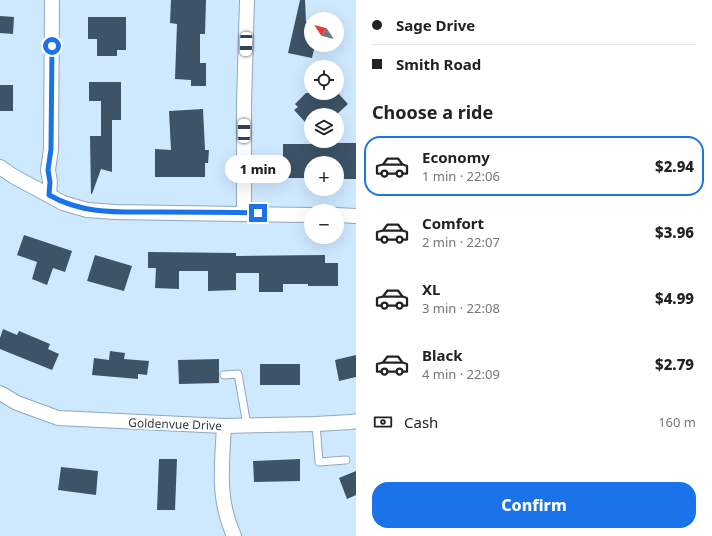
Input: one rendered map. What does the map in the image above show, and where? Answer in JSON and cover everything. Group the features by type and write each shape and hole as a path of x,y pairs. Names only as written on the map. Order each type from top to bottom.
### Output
{"street":[{"path":"49,195 50,182 48,170 51,133 52,0"},
{"path":"244,213 244,103 247,0"},
{"path":"0,167 63,203 87,210 115,212 304,215"},
{"path":"344,215 356,216"},
{"name":"Goldenvue Drive","path":"0,393 17,403 58,418 224,426 316,424 356,421"},
{"path":"224,426 221,475 223,501 234,536"}],"lane":[{"path":"224,375 238,374 246,426"},
{"path":"316,424 319,462 346,460"}],"building":[{"path":"171,0 206,0 205,34 200,34 200,63 206,63 206,86 191,86 191,80 175,79 177,24 170,23"},
{"path":"300,0 305,0 304,52 313,52 312,58 288,53"},
{"path":"0,16 14,17 13,34 0,33"},
{"path":"88,17 126,17 126,50 117,50 117,56 97,56 97,39 88,39"},
{"path":"89,82 121,82 121,120 112,120 112,172 101,169 92,194 90,136 101,136 101,101 89,101"},
{"path":"0,85 13,85 13,111 0,111"},
{"path":"304,95 304,100 344,100 348,104 344,108 304,108 304,121 294,110 298,107 295,104"},
{"path":"203,109 205,150 209,150 208,163 205,163 205,177 155,177 155,149 171,150 169,111"},
{"path":"344,143 356,143 356,179 344,179 344,156 304,156 304,178 283,178 283,144 304,144 304,148 344,148"},
{"path":"24,235 72,251 65,272 53,268 47,285 32,279 37,262 17,255"},
{"path":"148,252 236,253 236,256 325,255 325,263 338,263 338,286 283,284 283,292 259,292 259,273 236,273 236,290 208,291 208,271 179,271 179,289 155,288 156,268 148,268"},
{"path":"95,255 132,266 124,291 87,281"},
{"path":"3,329 17,335 19,331 50,344 48,349 59,354 52,370 0,349 0,338"},
{"path":"110,351 125,353 124,359 149,361 147,375 138,374 138,379 92,375 94,358 109,360"},
{"path":"356,355 356,377 339,381 335,360"},
{"path":"219,359 219,383 179,384 178,360"},
{"path":"260,364 300,364 300,385 260,385"},
{"path":"159,459 177,459 175,510 157,510"},
{"path":"300,459 300,481 254,482 253,461"},
{"path":"61,467 98,471 96,495 58,490"},
{"path":"356,471 356,495 347,499 339,478"}],"route":[{"path":"52,46 51,149 48,170 50,182 49,195 63,203 87,210 115,212 258,213"}]}
